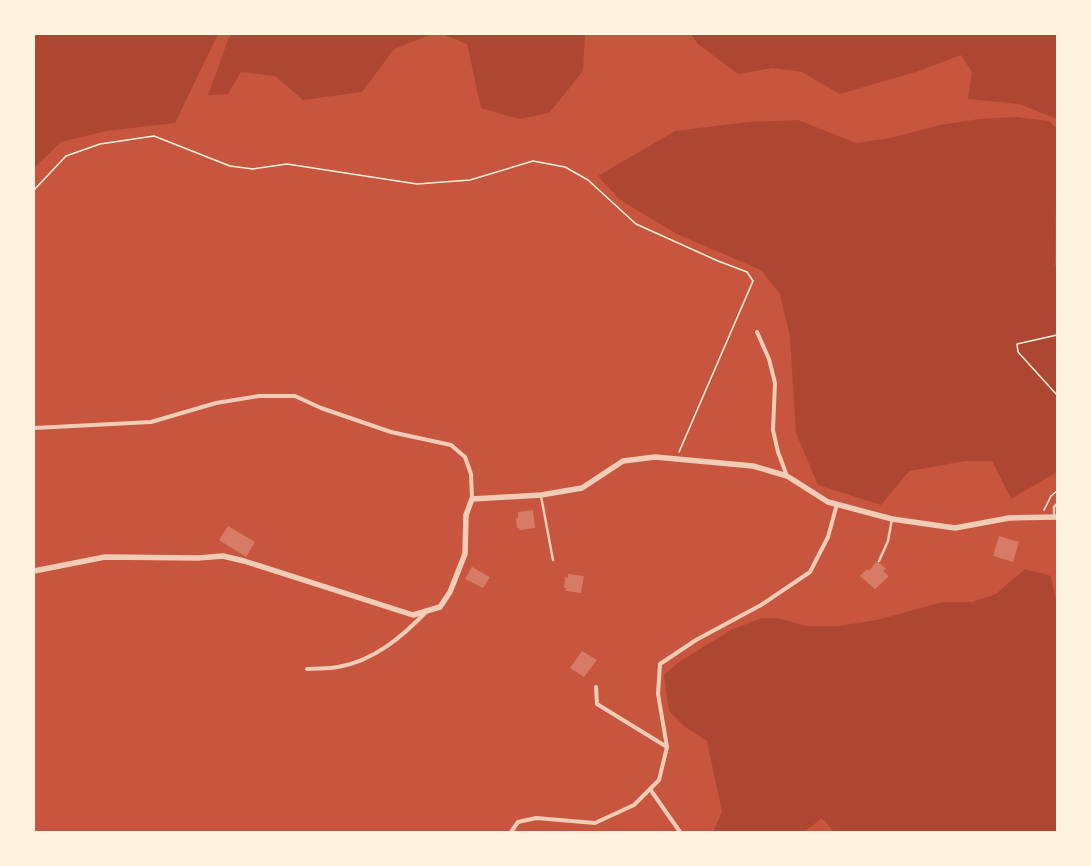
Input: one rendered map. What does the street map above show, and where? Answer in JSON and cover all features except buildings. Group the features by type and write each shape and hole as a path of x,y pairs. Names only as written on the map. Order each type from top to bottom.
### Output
{"street":[{"path":"757,332 769,359 775,383 773,430 778,452 787,476"},
{"path":"34,428 152,422 216,403 259,396 295,396 321,408 391,432 451,445 465,457 471,474 472,499 466,515 465,554 450,592 440,607 413,614 244,561 223,556 198,558 105,557 34,570"},
{"path":"472,499 540,495 582,488 623,461 656,457 753,466 787,476 828,502 892,518 956,528 1009,518 1056,517"},
{"path":"510,832 518,822 536,818 595,823 634,805 659,780 667,747 658,694 660,664 696,640 761,605 810,572 828,537 837,504"},
{"path":"307,668 339,667 375,654 409,629 427,611"},
{"path":"596,687 597,704 667,747"},
{"path":"650,789 680,832"}],"lane":[{"path":"540,495 553,560"},
{"path":"1056,517 1054,507 1057,504"},
{"path":"879,561 888,541 892,518"}],"path":[{"path":"34,190 66,156 100,144 154,136 230,166 253,169 287,164 417,184 470,180 533,161 565,167 588,180 636,224 718,261 747,272 753,281 676,459"},
{"path":"1057,335 1017,344 1018,352 1057,395"},
{"path":"1041,518 1051,496 1057,490"}],"shaded area":[{"path":"34,34 218,34 175,123 106,131 61,142 34,168"},
{"path":"232,34 433,34 394,49 362,92 303,100 275,76 241,72 228,94 208,95 228,40"},
{"path":"442,34 585,34 583,71 549,113 519,119 481,108 467,44"},
{"path":"691,34 1057,34 1057,119 1019,104 968,99 972,72 961,55 919,71 840,94 802,72 772,68 738,74 698,44"},
{"path":"1016,117 1049,121 1057,129 1055,265 1057,266 1057,472 1011,499 992,461 965,461 909,471 881,505 818,485 796,433 790,337 780,294 761,270 677,234 620,200 598,176 675,131 748,122 798,120 856,143 891,138 940,125 979,119"},
{"path":"1025,569 1051,576 1057,606 1057,832 834,832 822,818 804,832 713,832 722,812 707,741 685,727 669,711 664,675 679,662 731,630 762,618 778,618 805,626 839,626 877,620 943,602 972,602 996,594"}]}
